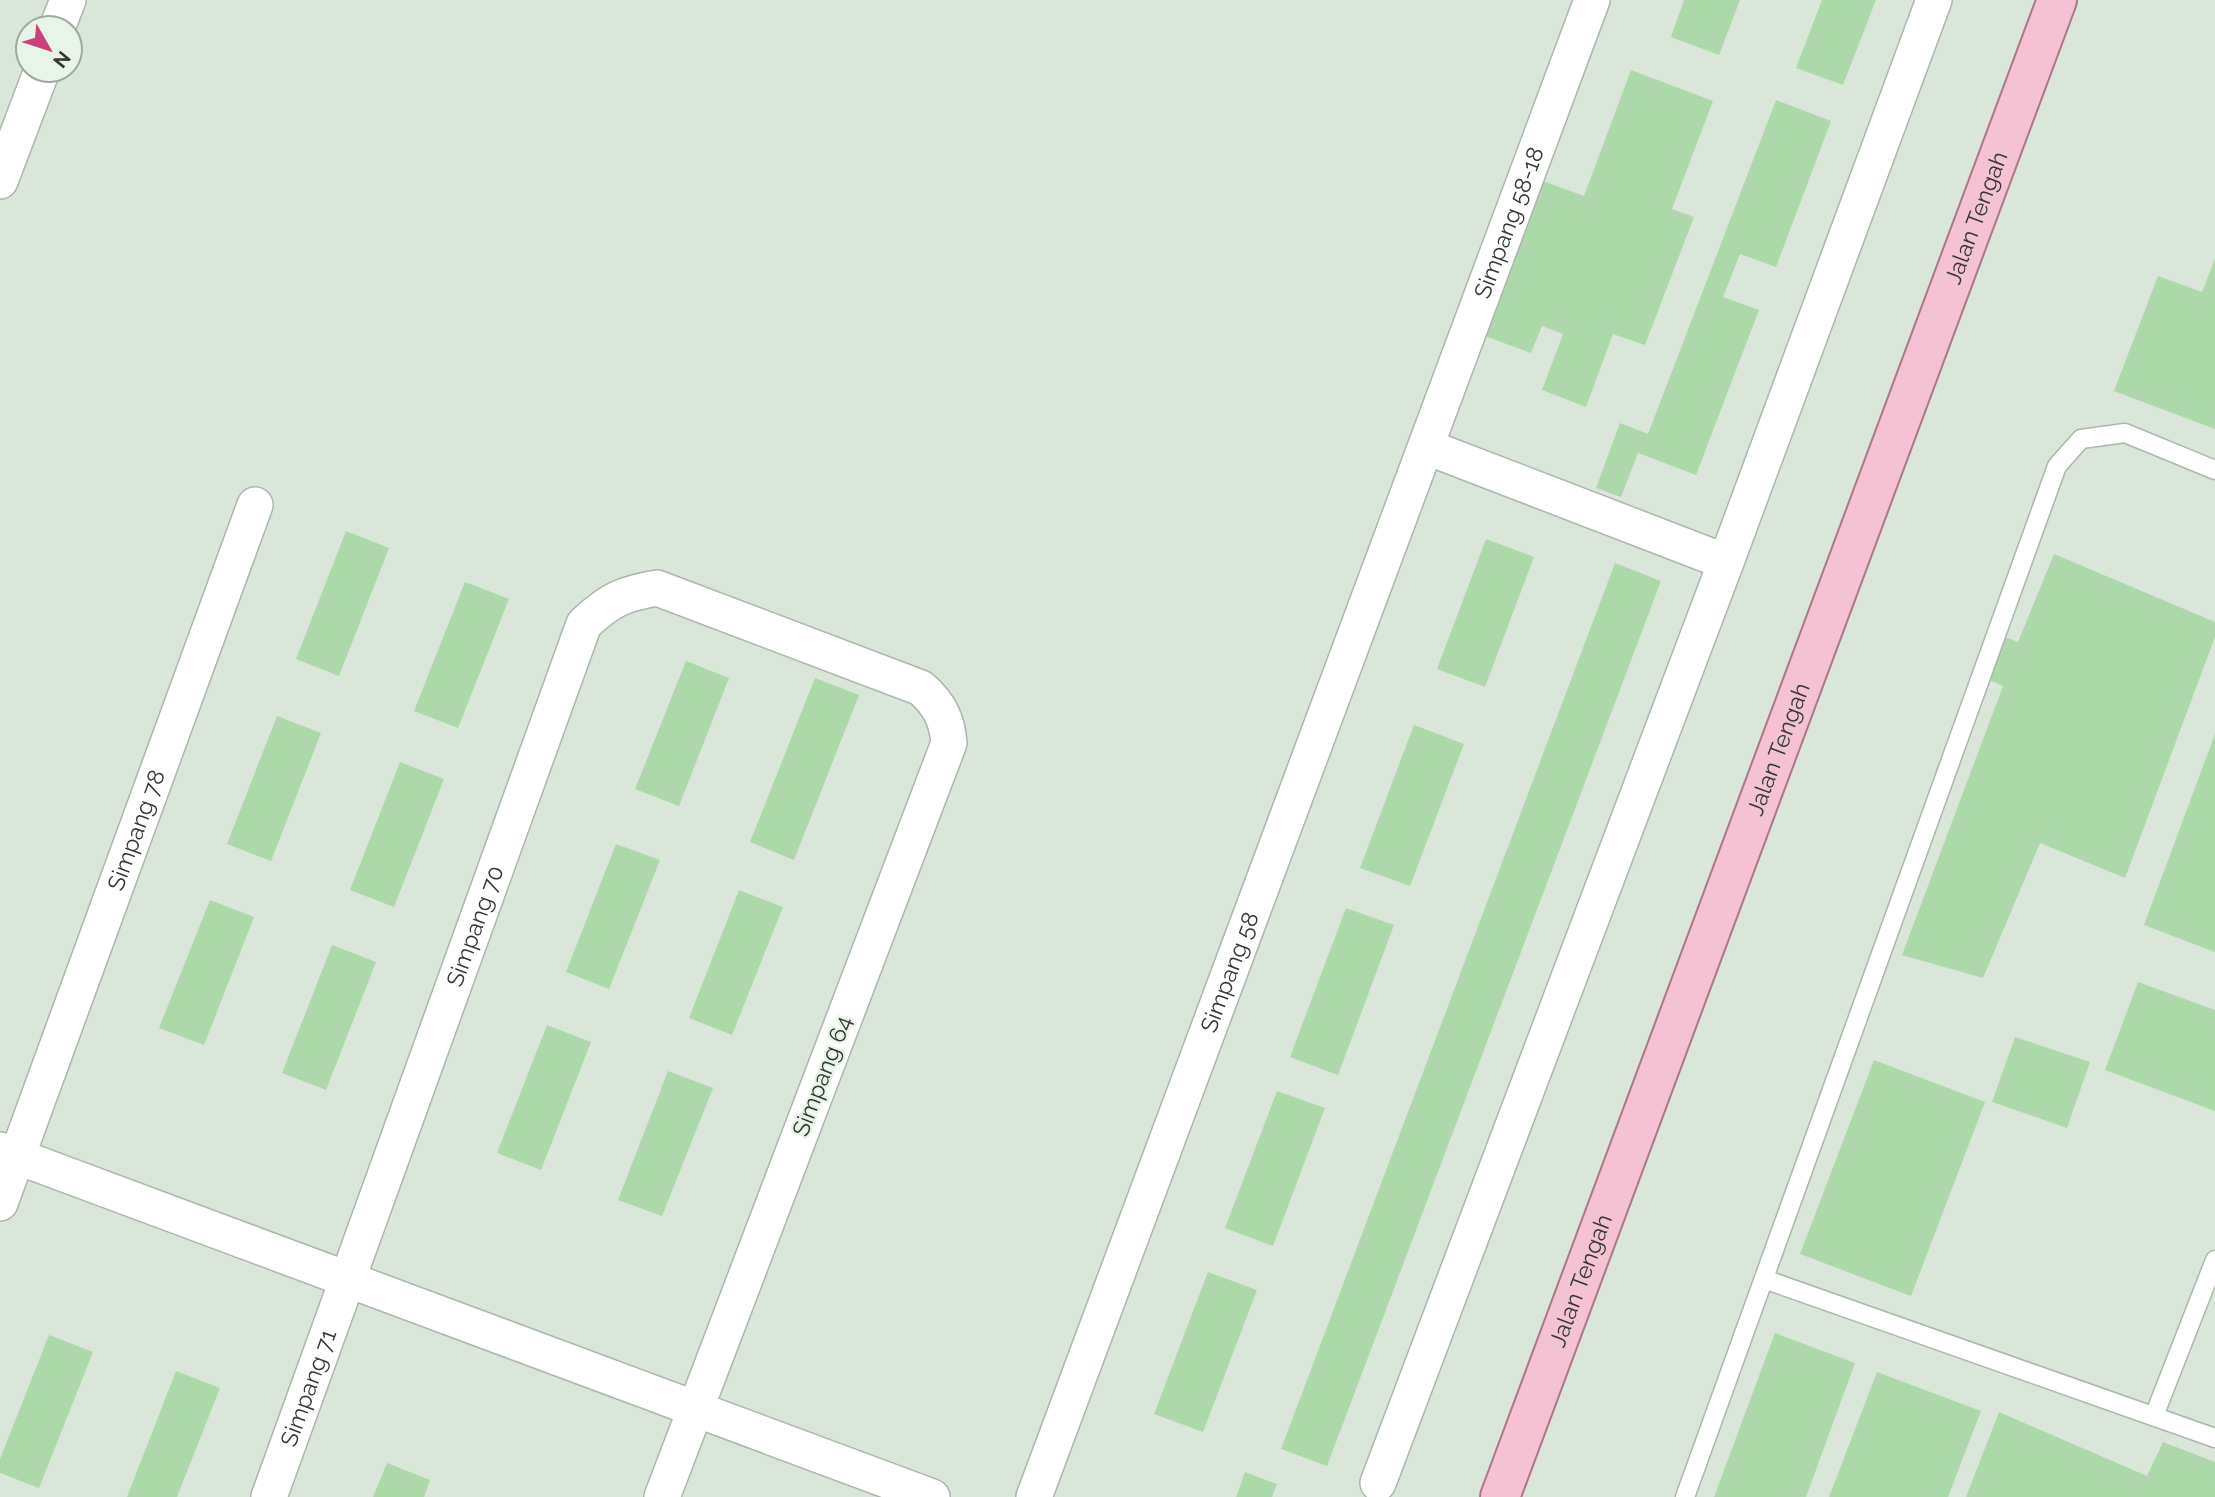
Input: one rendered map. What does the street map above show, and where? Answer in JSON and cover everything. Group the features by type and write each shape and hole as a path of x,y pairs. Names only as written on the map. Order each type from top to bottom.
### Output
{"main road":[{"name":"Jalan Tengah","path":"1500,1497 2057,0"}],"street":[{"name":"Simpang 58-18","path":"1427,447 1592,0"},
{"path":"1378,1483 1726,562 1934,0"},
{"path":"0,181 36,84"},
{"path":"1427,447 1726,562"},
{"name":"Simpang 58","path":"1034,1497 1427,447"},
{"name":"Simpang 78","path":"0,1203 9,1153 255,505"},
{"name":"Simpang 64","path":"629,592 657,588 921,688 942,712 949,743 662,1497"},
{"name":"Simpang 70","path":"347,1279 584,624 604,605 629,592"},
{"path":"9,1153 932,1497"},
{"name":"Simpang 71","path":"269,1497 347,1279"}],"lane":[{"path":"1685,1497 2057,466 2081,439 2125,433 2215,470"},
{"path":"2154,1416 2215,1260"},
{"path":"1764,1279 2215,1438"}],"building":[{"path":"1684,0 1740,0 1719,55 1671,37"},
{"path":"1822,0 1876,0 1843,85 1796,68"},
{"path":"1631,70 1713,101 1672,209 1694,217 1645,345 1613,334 1586,407 1542,390 1563,334 1542,326 1531,353 1485,336 1543,181 1584,196"},
{"path":"1776,100 1831,121 1776,267 1740,254 1723,297 1759,310 1696,475 1638,453 1621,497 1596,488 1620,423 1648,434"},
{"path":"2215,259 2215,429 2114,391 2158,276 2202,292"},
{"path":"346,531 389,548 339,676 296,659"},
{"path":"1486,539 1534,557 1485,687 1437,669"},
{"path":"2054,554 2215,622 2215,637 2125,878 2040,843 1983,978 1902,955 2003,686 1989,680 2005,637 2018,642"},
{"path":"1615,563 1661,581 1327,1466 1281,1449"},
{"path":"465,582 509,599 458,728 414,711"},
{"path":"686,661 729,678 679,806 635,789"},
{"path":"815,678 859,695 794,860 750,842"},
{"path":"277,716 321,733 271,861 227,844"},
{"path":"1414,725 1464,744 1410,886 1360,868"},
{"path":"2215,734 2215,952 2144,925"},
{"path":"400,762 444,779 394,907 350,890"},
{"path":"616,844 660,860 609,989 566,972"},
{"path":"739,890 783,907 732,1035 689,1018"},
{"path":"210,900 254,917 204,1045 159,1028"},
{"path":"1346,908 1394,925 1338,1075 1290,1057"},
{"path":"332,945 376,962 326,1090 282,1073"},
{"path":"2138,982 2215,1010 2215,1111 2105,1070"},
{"path":"547,1025 591,1042 541,1170 497,1153"},
{"path":"2015,1037 2090,1062 2067,1128 1992,1102"},
{"path":"1874,1060 1985,1102 1911,1296 1800,1254"},
{"path":"668,1071 713,1088 662,1216 618,1200"},
{"path":"1277,1091 1325,1108 1273,1246 1225,1228"},
{"path":"1208,1272 1257,1290 1203,1432 1154,1414"},
{"path":"1775,1333 1855,1363 1806,1497 1714,1497"},
{"path":"49,1335 93,1352 39,1488 0,1473 0,1459"},
{"path":"176,1371 220,1388 177,1497 127,1497"},
{"path":"1877,1372 1981,1411 1948,1497 1829,1497"},
{"path":"1999,1412 2147,1476 2163,1442 2215,1462 2215,1497 1966,1497"},
{"path":"387,1463 430,1480 424,1497 373,1497"},
{"path":"1245,1472 1277,1484 1272,1497 1236,1497"}]}
